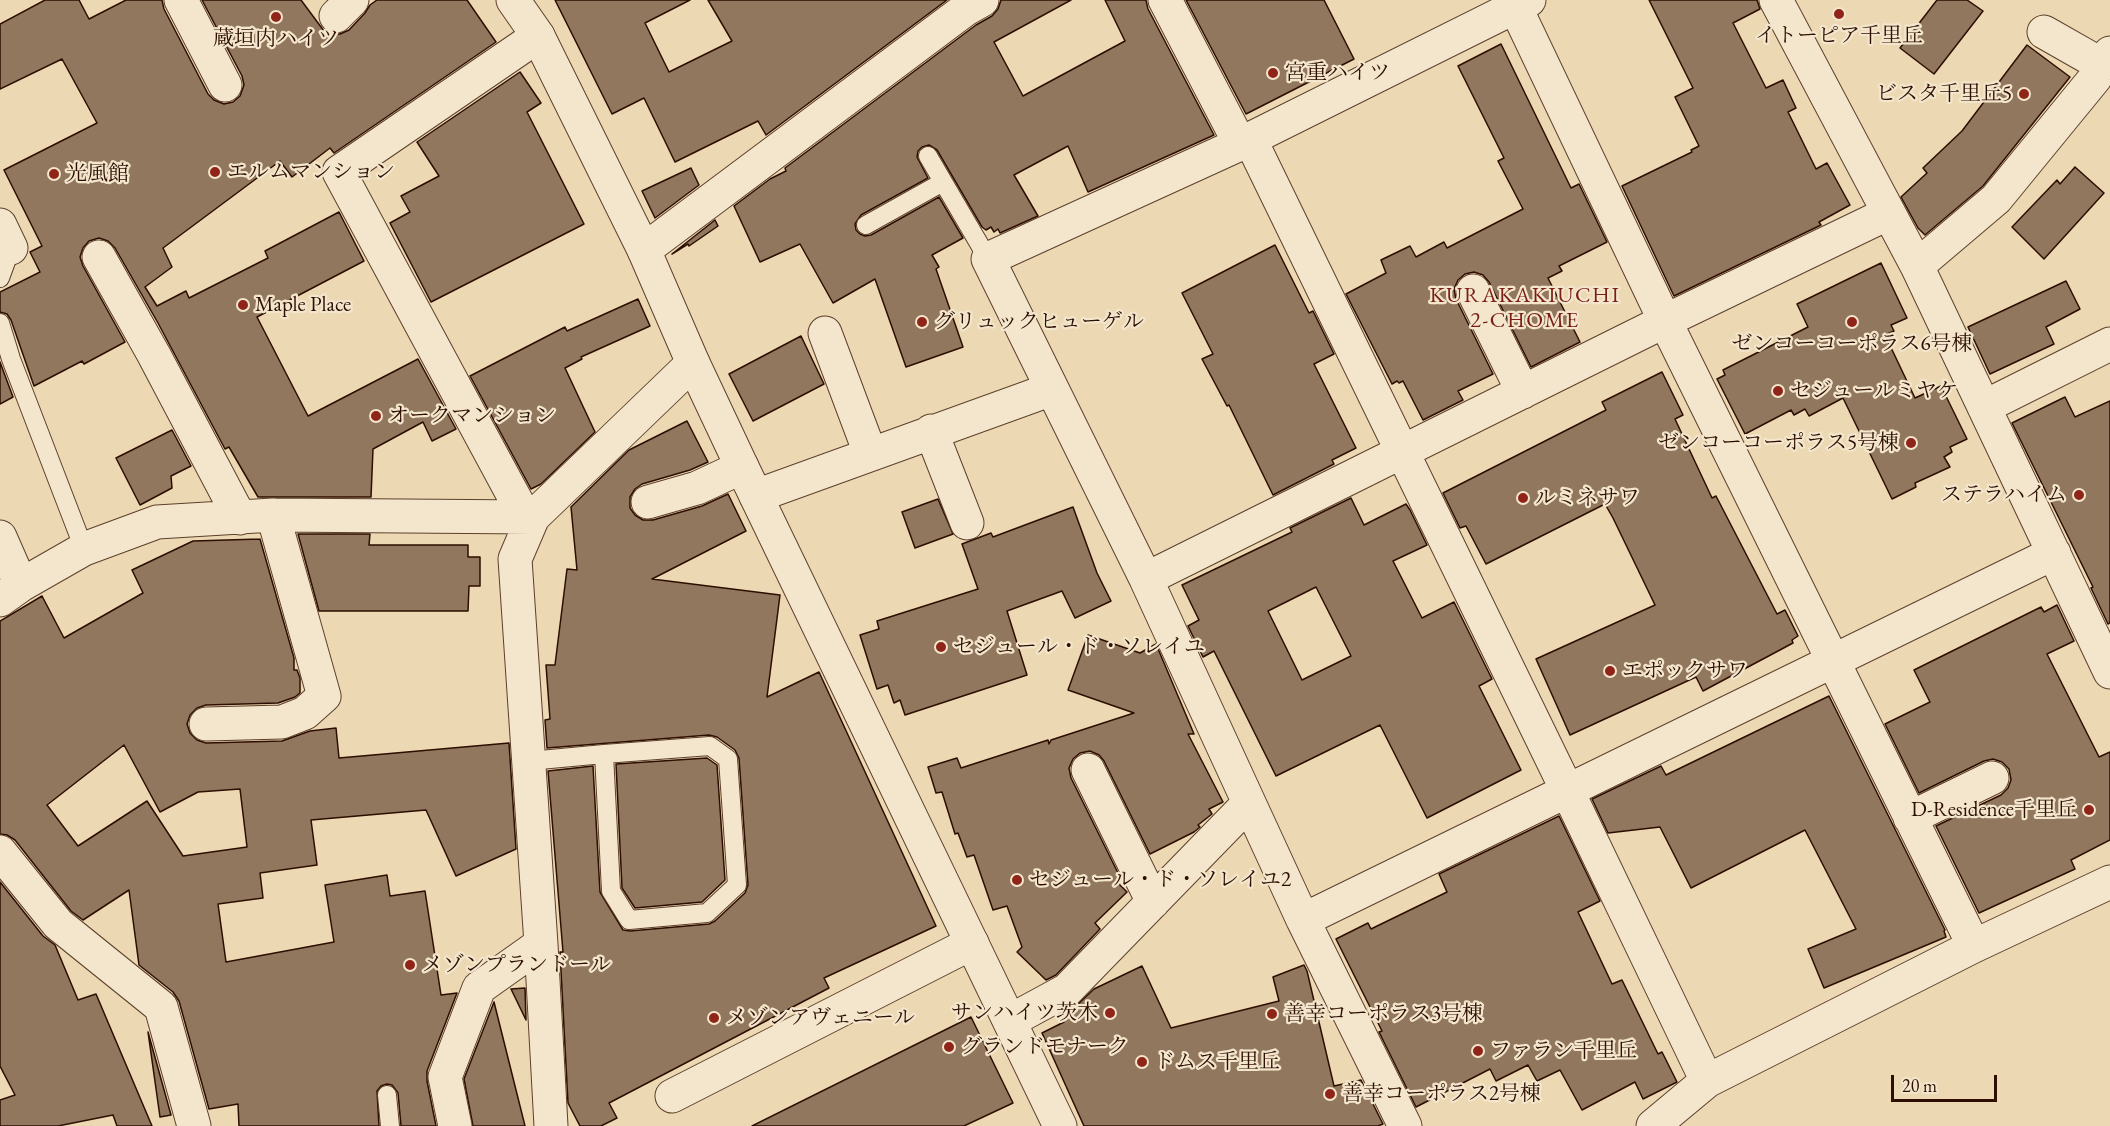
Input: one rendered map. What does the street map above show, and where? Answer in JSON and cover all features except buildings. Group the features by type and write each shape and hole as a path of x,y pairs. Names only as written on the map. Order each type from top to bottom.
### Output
{"street":[{"path":"181,0 225,85"},
{"path":"513,0 538,36 644,250 693,363 749,481 1060,1126"},
{"path":"1165,0 1245,141 1403,452 1707,1081"},
{"path":"1776,0 1917,266 2110,672"},
{"path":"1405,1126 1303,920 1146,579 988,259 1245,141 1519,2 1665,321 1974,946"},
{"path":"644,250 970,3"},
{"path":"1917,266 1996,199 2095,78 2106,59 2044,32"},
{"path":"529,517 339,172 538,36"},
{"path":"1146,579 1665,321 1889,213"},
{"path":"99,257 154,355 240,518"},
{"path":"1473,291 1523,392"},
{"path":"825,333 870,453"},
{"path":"1984,407 2110,344"},
{"path":"551,1126 541,944 514,559 529,517 693,363"},
{"path":"648,502 697,488 749,481 870,453 1052,389"},
{"path":"932,432 967,524"},
{"path":"0,537 10,592 84,549 157,522 273,515 529,517"},
{"path":"206,724 282,722 305,713 324,696 273,515"},
{"path":"1303,920 2054,553"},
{"path":"1088,770 1153,902"},
{"path":"1910,818 1992,778"},
{"path":"1010,1021 1068,990 1249,803"},
{"path":"0,852 58,924 161,1007 194,1126"},
{"path":"1653,1126 1707,1081 1974,946 2110,882"},
{"path":"672,1096 972,943"},
{"path":"454,1126 445,1077 479,988 541,944"}],"lane":[{"path":"928,156 988,259"},
{"path":"866,225 943,182"},
{"path":"0,278 5,237"},
{"path":"0,323 11,360 84,549"},
{"path":"529,761 604,754 710,746 728,759 737,885 707,914 629,920 611,891 604,754"},
{"path":"387,1095 390,1126"}],"place":[{"name":"イトーピア千里丘","path":"1839,14"},
{"name":"蔵垣内ハイツ","path":"276,17"},
{"name":"宮重ハイツ","path":"1273,73"},
{"name":"ビスタ千里丘5","path":"2024,94"},
{"name":"エルムマンション","path":"215,172"},
{"name":"光風館","path":"54,174"},
{"name":"Maple Place","path":"243,305"},
{"name":"グリュックヒューゲル","path":"922,322"},
{"name":"ゼンコーコーポラス6号棟","path":"1852,322"},
{"name":"セジュールミヤケ","path":"1778,391"},
{"name":"オークマンション","path":"376,416"},
{"name":"ゼンコーコーポラス5号棟","path":"1911,443"},
{"name":"ステラハイム","path":"2079,495"},
{"name":"ルミネサワ","path":"1523,498"},
{"name":"セジュール・ド・ソレイユ","path":"941,647"},
{"name":"エポックサワ","path":"1610,671"},
{"name":"D-Residence千里丘","path":"2089,810"},
{"name":"セジュール・ド・ソレイユ2","path":"1017,880"},
{"name":"メゾンプランドール","path":"410,965"},
{"name":"サンハイツ茨木","path":"1110,1013"},
{"name":"善幸コーポラス3号棟","path":"1272,1014"},
{"name":"メゾンアヴェニール","path":"714,1018"},
{"name":"グランドモナーク","path":"949,1047"},
{"name":"ファラン千里丘","path":"1478,1051"},
{"name":"ドムス千里丘","path":"1142,1062"},
{"name":"善幸コーポラス2号棟","path":"1330,1094"}],"district":[{"name":"KURAKAKIUCHI 2-CHOME","path":"1525,308"}]}
